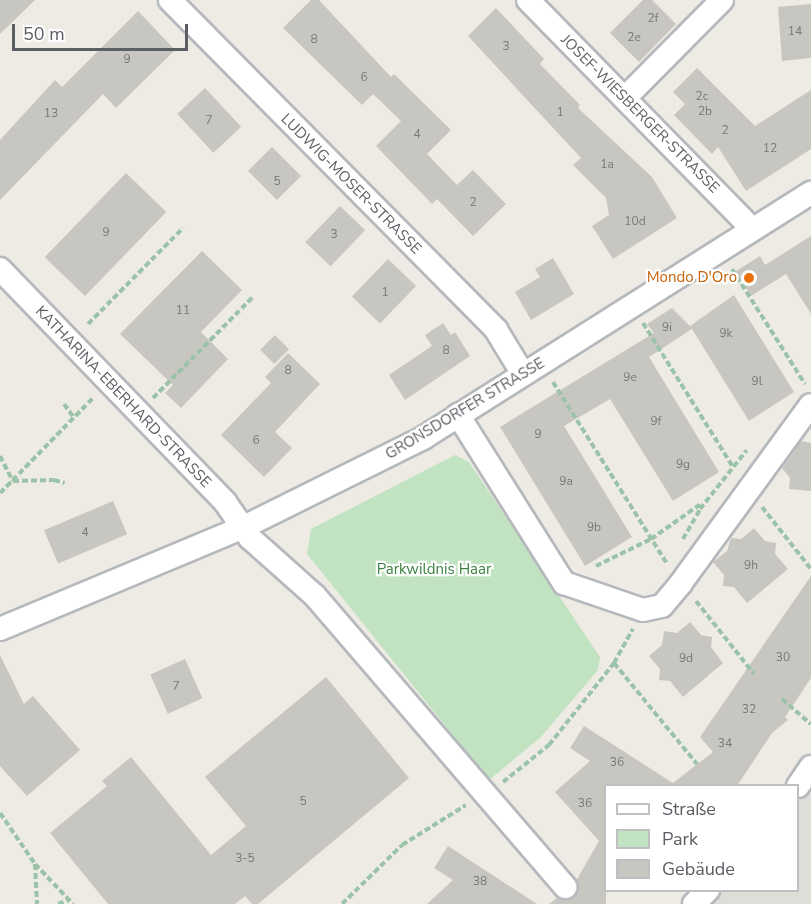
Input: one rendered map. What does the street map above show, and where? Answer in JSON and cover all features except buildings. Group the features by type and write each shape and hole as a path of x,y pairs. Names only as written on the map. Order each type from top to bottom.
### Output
{"street":[{"name":"LUDWIG-MOSER-STRASSE","path":"170,0 496,330 523,374"},
{"name":"JOSEF-WIESBERGER-STRASSE","path":"528,0 751,228"},
{"path":"625,98 722,0"},
{"name":"GRONSDORFER STRASSE","path":"0,629 244,527 360,471 458,415 811,192"},
{"name":"KATHARINA-EBERHARD-STRASSE","path":"0,269 139,413 244,527 315,596 566,887"},
{"path":"458,415 564,583 643,610 662,606 671,574 747,488 805,395"},
{"path":"799,785 811,767"},
{"path":"694,904 707,892"}],"path":[{"path":"88,324 183,228"},
{"path":"732,268 805,395"},
{"path":"139,413 252,298"},
{"path":"642,323 747,488 811,569"},
{"path":"551,379 671,574 754,674"},
{"path":"0,493 108,382"},
{"path":"805,395 811,382"},
{"path":"805,395 811,392"},
{"path":"64,404 74,418"},
{"path":"678,546 707,500 753,443"},
{"path":"0,456 13,481"},
{"path":"13,481 54,480 64,483"},
{"path":"596,566 651,539 707,500"},
{"path":"671,574 673,556"},
{"path":"342,904 402,845 445,816 486,796 549,745 614,663 643,610"},
{"path":"614,663 697,764"},
{"path":"782,699 811,724"},
{"path":"0,813 35,864 71,902"},
{"path":"35,864 37,904"},
{"path":"58,904 71,902"}],"shaded area":[{"path":"811,782 811,904 709,904 723,892 799,892 799,800"}],"green space":[{"name":"Parkwildnis Haar","path":"455,455 469,462 600,657 598,670 540,738 489,780 307,554 311,529"}],"place":[{"name":"Mondo D'Oro","path":"749,278"}]}
